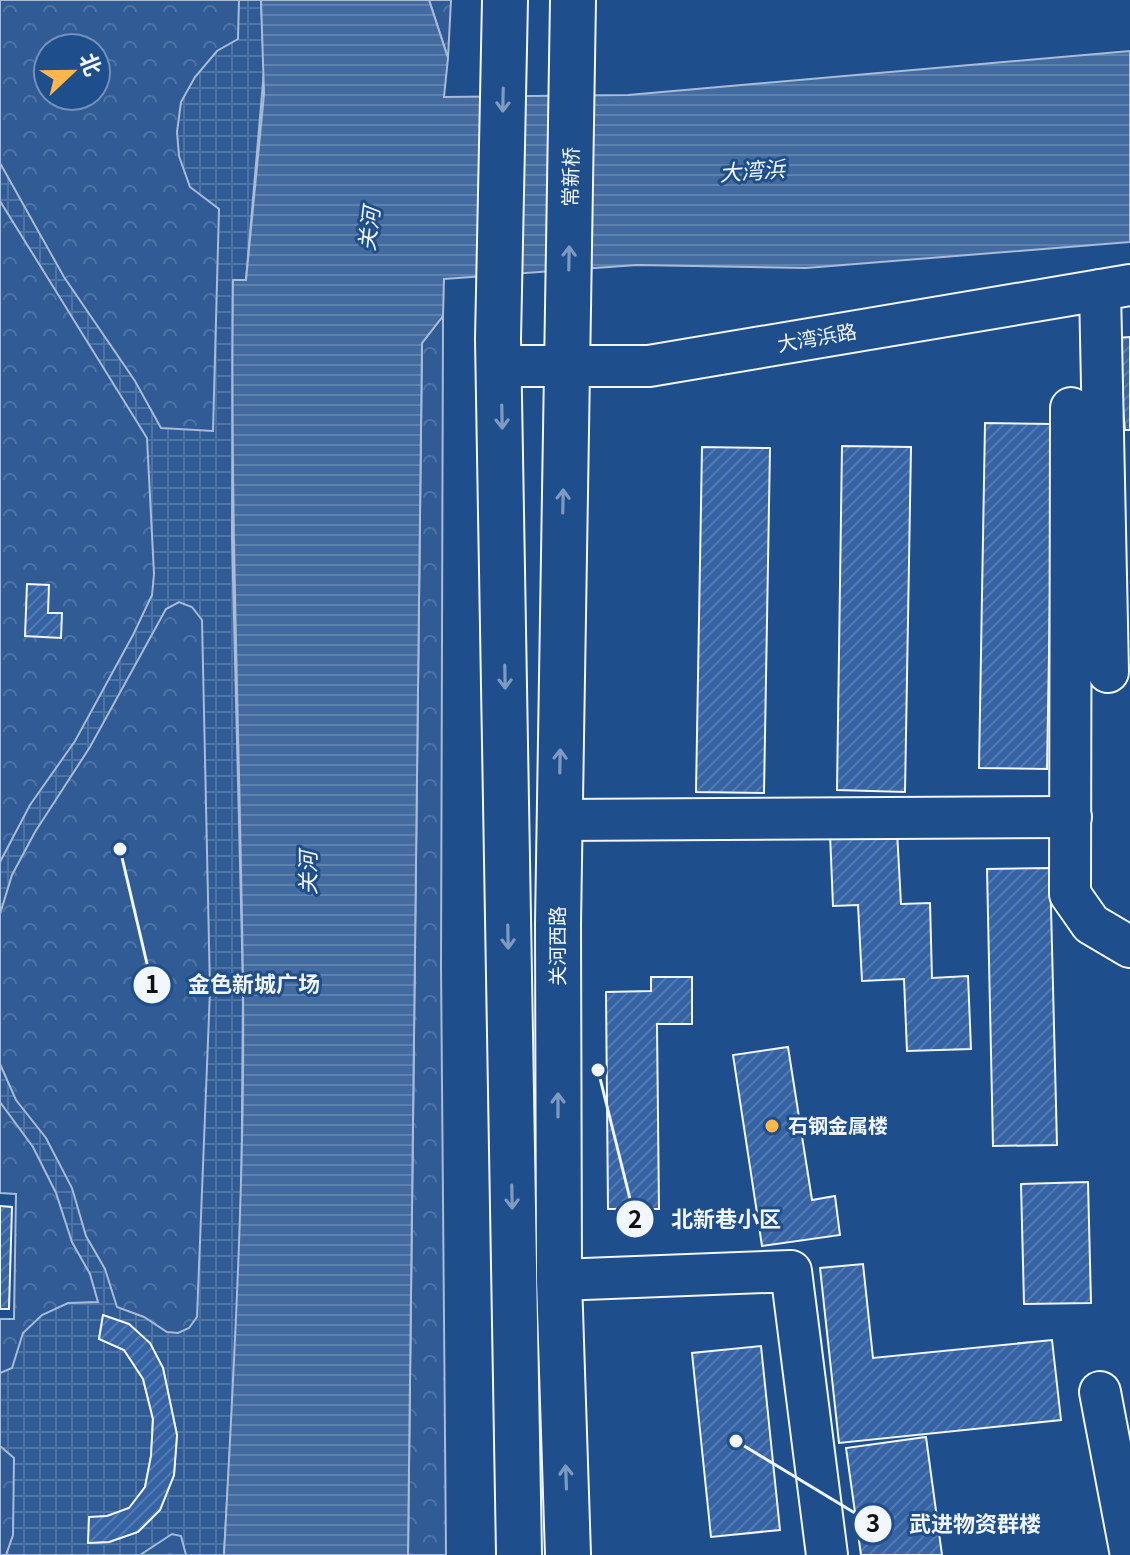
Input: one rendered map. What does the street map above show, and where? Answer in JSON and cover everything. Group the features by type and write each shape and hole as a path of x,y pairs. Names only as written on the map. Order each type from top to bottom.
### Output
{"main road":[{"name":"常新桥","path":"566,350 573,9"},
{"path":"505,11 500,352 519,1555"},
{"name":"关河西路","path":"566,350 559,820 559,1280 568,1555"}],"street":[{"name":"大湾浜路","path":"500,352 566,350 649,366 1115,288"},
{"path":"1108,672 1117,451 1115,288"},
{"path":"1071,408 1070,894 1091,924 1130,947"},
{"path":"559,820 1071,817"},
{"path":"559,1280 791,1271 827,1555"},
{"path":"1100,1392 1130,1550"}],"green space":[{"path":"0,0 261,0 264,71 234,280 231,447 236,711 224,1555 0,1555 0,1319 14,1319 16,1194 0,1193"},
{"path":"429,0 451,0 448,58"},
{"path":"443,316 441,966 446,1555 408,1555 422,343"}],"shaded area":[{"path":"239,0 261,0 264,71 246,280 233,280 232,536 243,986 241,1249 224,1555 186,1555 181,1536 172,1534 140,1555 6,1555 13,1535 14,1458 0,1446 0,1373 12,1368 23,1333 42,1315 68,1303 98,1302 90,1274 72,1242 56,1193 33,1147 0,1102 0,1064 16,1100 46,1138 72,1188 86,1236 105,1269 117,1307 144,1317 167,1332 178,1333 189,1328 197,1317 210,990 202,620 192,607 179,602 166,609 90,747 35,832 12,875 0,914 0,862 30,805 75,741 133,635 152,595 154,574 147,438 0,201 0,163 64,277 135,381 161,428 213,431 219,209 190,187 179,156 177,132 181,102 195,77 217,51 238,39","holes":["103,1316 150,1343 163,1368 177,1435 174,1475 160,1510 138,1532 109,1542 89,1543 89,1518 108,1516 129,1508 145,1487 151,1456 153,1419 143,1379 124,1350 99,1339"]}],"water":[{"path":"261,0 429,0 448,58 444,97 628,95 1130,51 1130,242 806,268 637,265 444,279 443,316 422,343 408,1555 224,1555 238,1270 243,1056 233,280 246,280 264,94"}],"building":[{"path":"1130,337 1130,430 1125,430 1116,338"},
{"path":"985,423 1053,424 1047,769 979,768"},
{"path":"842,446 911,447 905,792 837,790"},
{"path":"702,447 770,448 764,793 696,792"},
{"path":"27,584 49,585 48,613 62,613 61,638 25,636"},
{"path":"897,831 901,904 930,903 932,978 968,976 971,1049 907,1051 904,979 862,981 858,905 833,906 830,834"},
{"path":"1050,868 1057,1145 993,1146 987,869"},
{"path":"651,977 692,977 692,1024 657,1024 659,1209 608,1209 606,992 651,991"},
{"name":"石钢金属楼","path":"788,1047 812,1200 835,1196 840,1235 762,1246 733,1055"},
{"path":"1088,1182 1091,1303 1024,1304 1021,1184"},
{"path":"0,1206 12,1207 9,1309 0,1309"},
{"path":"863,1264 873,1358 1052,1340 1061,1420 839,1443 820,1268"},
{"path":"103,1315 129,1324 150,1343 163,1368 177,1435 174,1475 160,1510 138,1532 109,1542 88,1543 89,1517 107,1516 129,1508 145,1487 151,1456 153,1419 143,1379 124,1350 99,1339"},
{"path":"761,1346 780,1530 711,1537 692,1353"},
{"path":"926,1437 942,1555 861,1555 846,1448"}],"place":[{"name":"金色新城广场","path":"120,849"},
{"name":"北新巷小区","path":"598,1070"},
{"name":"石钢金属楼","path":"772,1126"},
{"name":"武进物资群楼","path":"736,1441"}],"water label":[{"name":"大湾浜","path":"752,171"},
{"name":"关河","path":"369,229"},
{"name":"关河","path":"308,873"}]}
